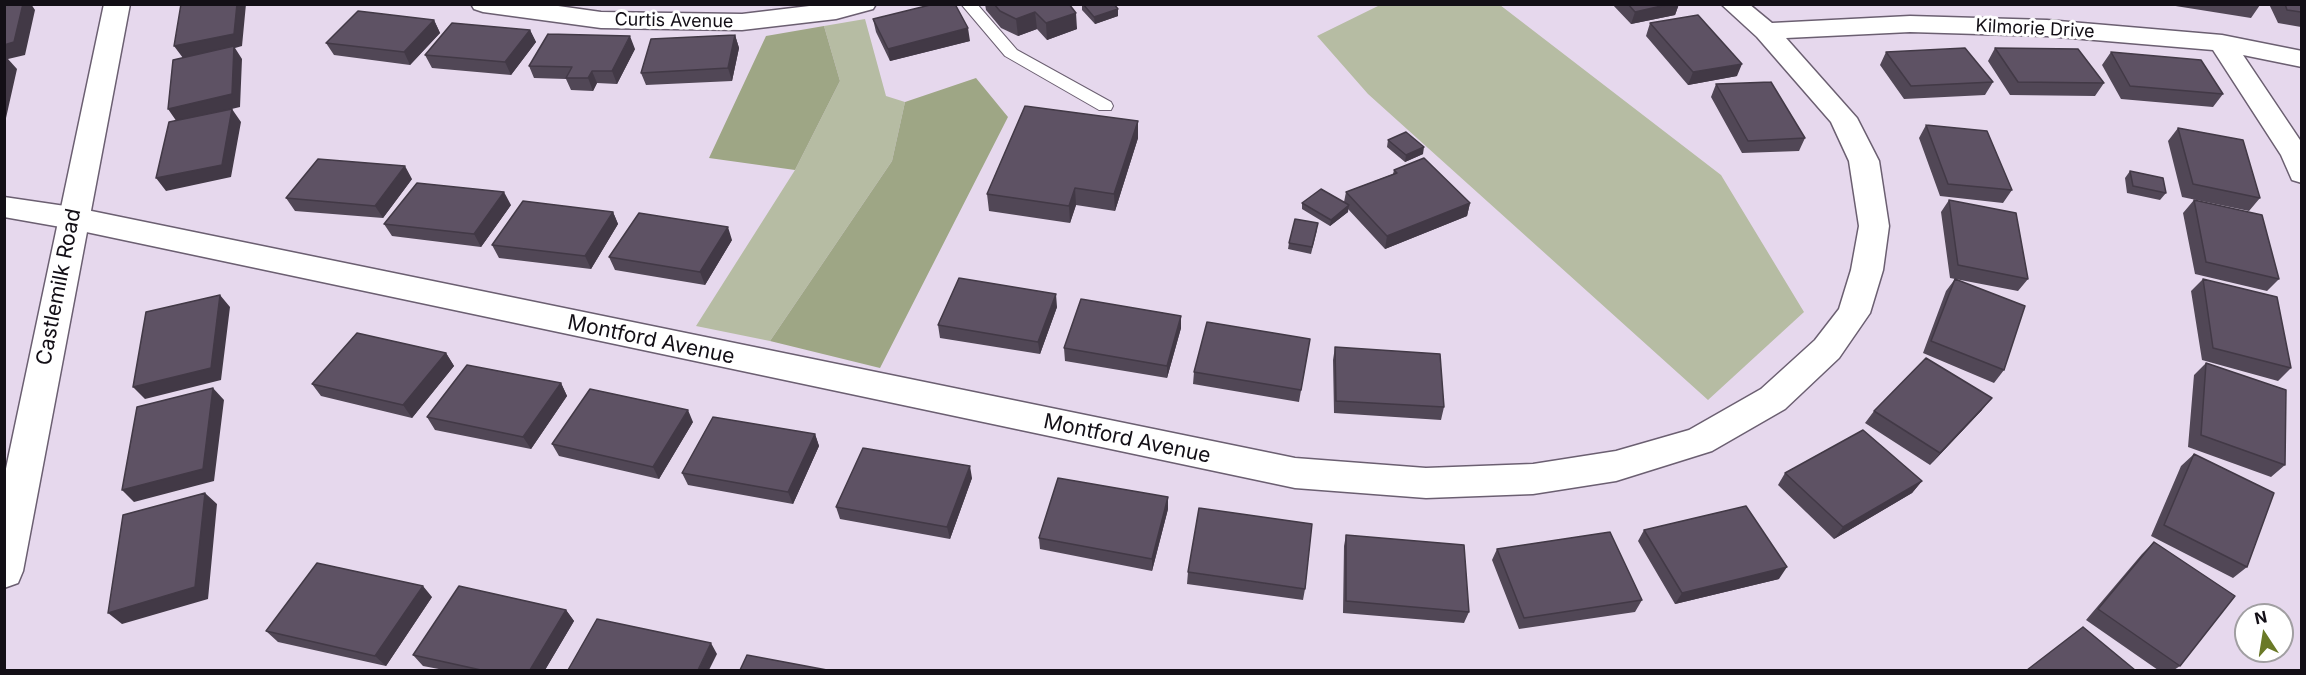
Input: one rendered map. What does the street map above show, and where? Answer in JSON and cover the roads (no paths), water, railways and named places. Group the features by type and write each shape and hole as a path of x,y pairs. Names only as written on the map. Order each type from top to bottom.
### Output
{"street":[{"name":"Castlemilk Road","path":"4,571 72,218 117,4"},
{"name":"Curtis Avenue","path":"483,4 601,20 742,22 836,11 864,4"},
{"name":"Montford Avenue","path":"4,207 72,218 1295,473 1426,483 1533,479 1616,466 1700,441 1773,399 1827,349 1854,313 1867,270 1874,226 1864,161 1843,118 1766,31 1732,4"},
{"name":"Kilmorie Drive","path":"1766,31 1910,24 2047,28 2222,43 2301,59"},
{"path":"2222,43 2295,155 2301,173"}],"lane":[{"path":"969,4 1011,53 1106,106"}]}
